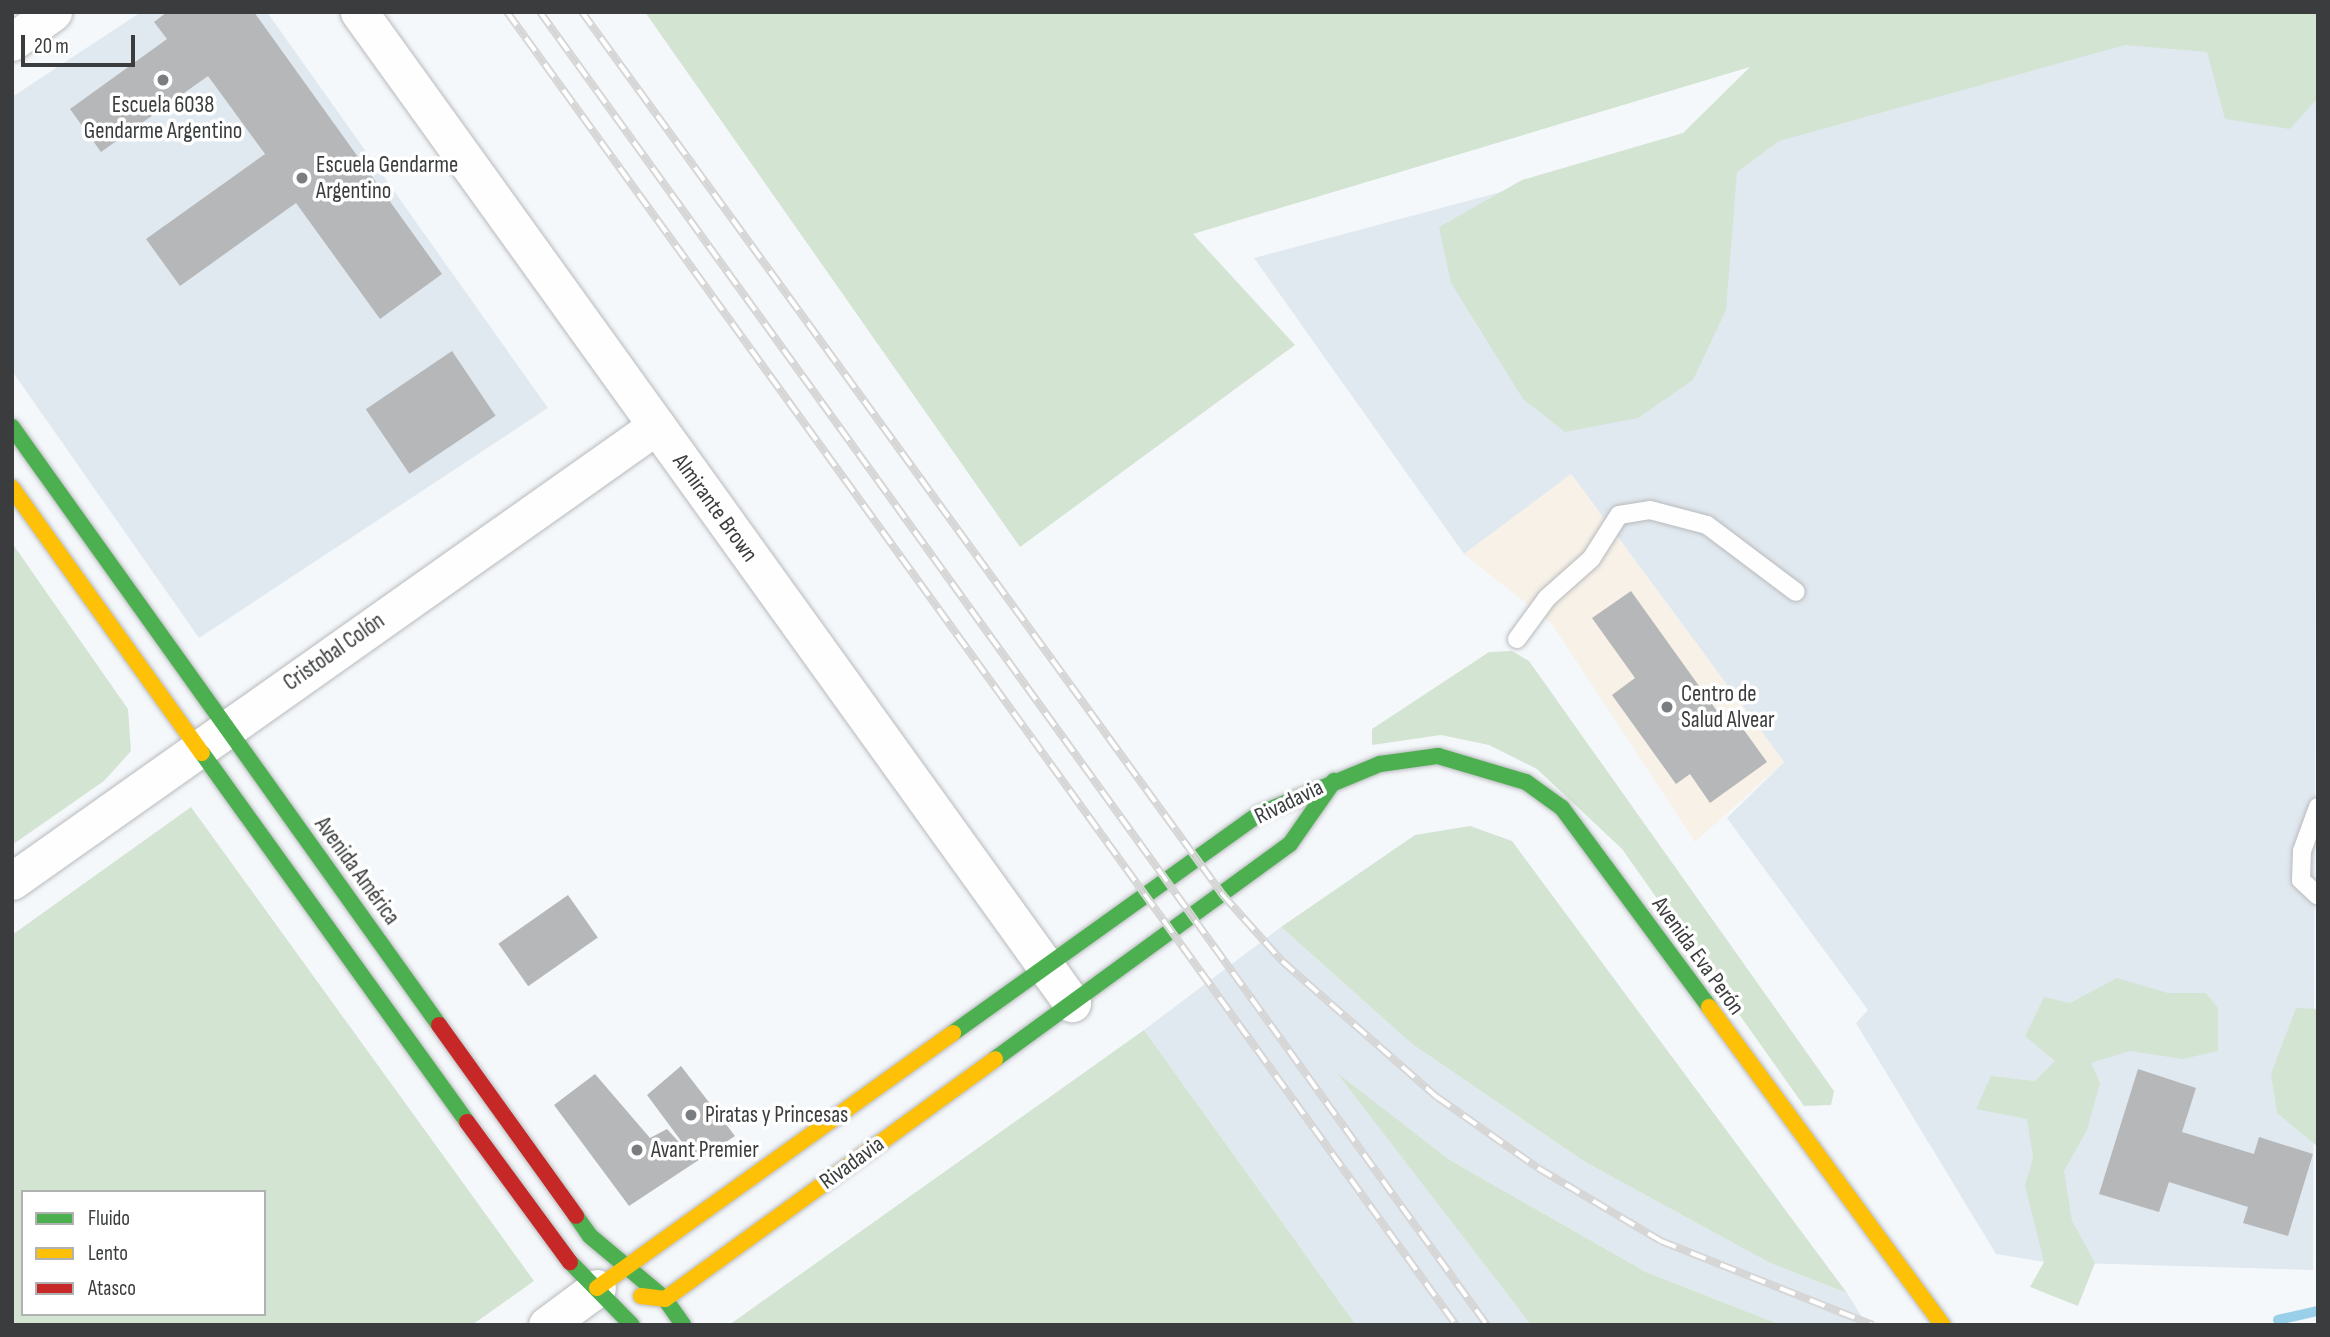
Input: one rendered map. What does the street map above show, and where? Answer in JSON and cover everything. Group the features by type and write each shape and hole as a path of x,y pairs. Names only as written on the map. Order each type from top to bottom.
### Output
{"main road":[{"name":"Avenida América","path":"12,428 213,738 559,1250 632,1325"},
{"name":"Avenida América","path":"12,488 213,738 590,1236 665,1300 683,1325"},
{"name":"Avenida Eva Perón","path":"1335,779 1438,756 1525,782 1562,808 1943,1325"},
{"name":"Rivadavia","path":"597,1288 1259,814 1335,779"},
{"name":"Rivadavia","path":"665,1300 1290,844 1335,779"},
{"path":"597,1288 665,1300"}],"street":[{"path":"12,42 53,12"},
{"name":"Almirante Brown","path":"359,12 1072,1003"},
{"name":"Cristobal Colón","path":"12,881 656,426"},
{"name":"Rivadavia","path":"547,1325 597,1288"}],"lane":[{"path":"1517,639 1547,598 1591,559 1619,515 1650,510 1707,525 1796,592"},
{"path":"2318,807 2302,851 2301,880 2318,896"}],"shaded area":[{"path":"141,12 267,12 548,408 199,638 12,371 12,97"},
{"path":"2173,12 2318,12 2313,1270 2044,1262 1996,1254 1856,1023 1868,1010 1727,818 1784,762 1572,475 1464,554 1254,258"},
{"path":"1571,474 1784,762 1695,842 1552,624 1464,554"},
{"path":"1281,927 1412,1044 1585,1162 1770,1263 1847,1293 1867,1325 1781,1325 1646,1272 1450,1160 1340,1076 1531,1325 1356,1325 1144,1030"}],"green space":[{"path":"645,12 2318,12 2318,98 2290,129 2225,119 2207,52 2125,45 1779,141 1737,172 1726,310 1693,380 1638,418 1565,432 1523,399 1451,283 1439,227 1522,180 1683,133 1750,67 1193,234 1295,345 1020,547"},
{"path":"12,543 128,709 131,751 104,781 12,845"},
{"path":"1512,651 1529,661 1834,1091 1831,1105 1804,1106 1622,849 1537,769 1489,745 1441,735 1372,745 1372,729 1489,652"},
{"path":"191,807 534,1281 472,1325 12,1325 12,935"},
{"path":"1470,826 1512,841 1847,1293 1770,1263 1585,1162 1412,1044 1281,927 1415,835"},
{"path":"2117,978 2168,993 2206,993 2218,1008 2218,1051 2183,1059 2130,1051 2091,1063 2100,1083 2087,1130 2064,1171 2072,1221 2095,1263 2078,1306 2030,1287 2044,1262 2025,1186 2033,1158 2027,1119 1976,1109 1991,1076 2035,1081 2055,1061 2025,1036 2044,997 2070,1003"},
{"path":"2296,1008 2318,1009 2318,1147 2277,1113 2271,1074"},
{"path":"1144,1030 1356,1325 729,1325"},
{"path":"1337,1073 1450,1160 1646,1272 1781,1325 1531,1325"}],"building":[{"name":"Escuela Gendarme Argentino","path":"167,12 254,12 442,274 380,319 296,203 180,286 146,239 265,154 208,76 101,152 70,109 167,39 154,22"},
{"path":"452,351 496,416 409,474 366,409"},
{"name":"Centro de Salud Alvear","path":"1631,591 1727,725 1736,719 1767,762 1710,803 1690,774 1676,784 1612,695 1635,678 1592,618"},
{"path":"568,895 598,938 528,986 498,944"},
{"name":"Avant Premier","path":"681,1066 735,1136 629,1206 554,1105 595,1074 650,1138 667,1129 696,1161 647,1095"},
{"path":"2138,1069 2196,1088 2182,1132 2254,1154 2259,1137 2313,1154 2288,1236 2243,1223 2248,1207 2169,1182 2159,1212 2099,1194"}],"waterway":[{"path":"2278,1320 2318,1311"}],"railway":[{"path":"507,12 1456,1325"},
{"path":"540,12 1487,1325"},
{"path":"582,12 1222,894 1282,961 1437,1097 1538,1168 1661,1241 1873,1325"}],"traffic: fast":[{"path":"12,427 439,1025"},
{"path":"202,753 467,1122"},
{"path":"953,1033 1259,814 1380,764 1438,756 1526,782 1562,808 1709,1007"},
{"path":"995,1059 1290,844 1334,781"},
{"path":"576,1216 590,1236 665,1299 683,1325"},
{"path":"570,1262 632,1325"}],"traffic: slow":[{"path":"12,488 202,753"},
{"path":"1709,1007 1943,1325"},
{"path":"597,1288 953,1033"},
{"path":"641,1296 665,1299 995,1059"}],"traffic: jam":[{"path":"439,1025 576,1216"},
{"path":"467,1122 570,1262"}],"place":[{"name":"Escuela 6038 Gendarme Argentino","path":"163,80"},
{"name":"Escuela Gendarme Argentino","path":"302,178"},
{"name":"Centro de Salud Alvear","path":"1667,707"},
{"name":"Piratas y Princesas","path":"691,1115"},
{"name":"Avant Premier","path":"637,1150"}]}
